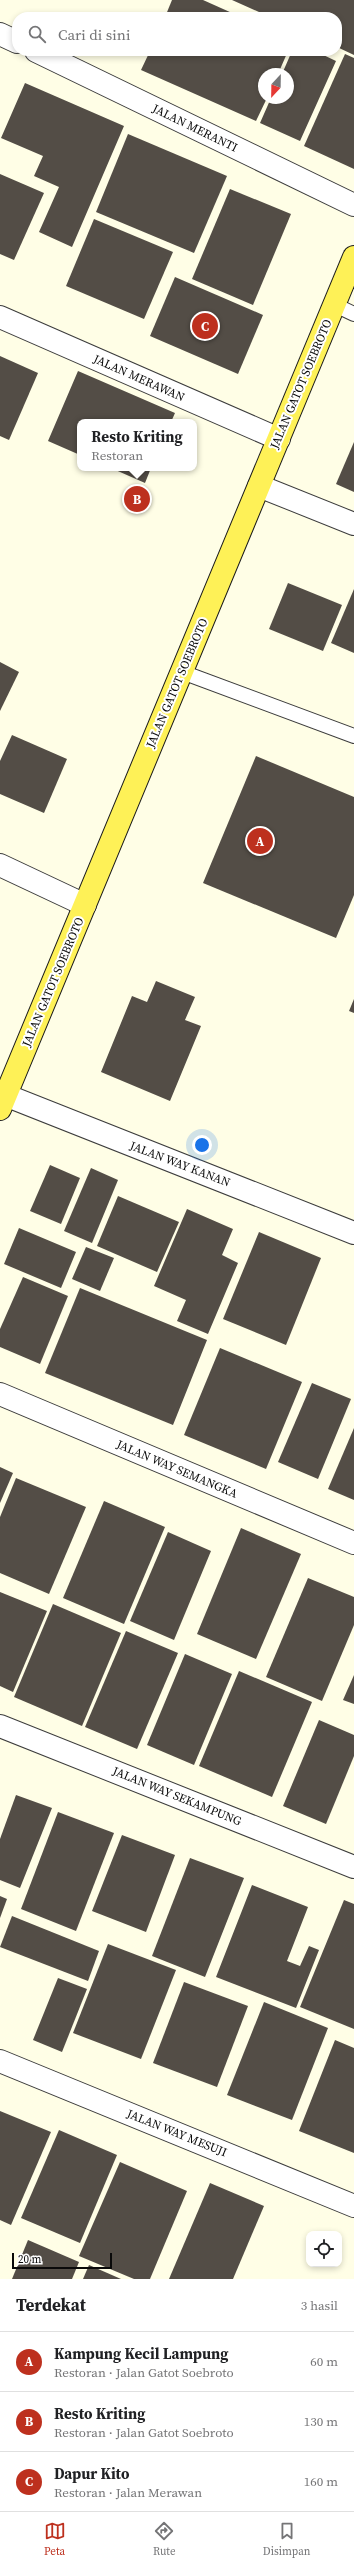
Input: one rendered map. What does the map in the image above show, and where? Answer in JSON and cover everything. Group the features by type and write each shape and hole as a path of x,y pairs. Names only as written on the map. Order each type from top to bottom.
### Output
{"main road":[{"name":"JALAN GATOT SOEBROTO","path":"2,1099 85,904 354,258"}],"street":[{"path":"0,34 12,40"},
{"name":"JALAN MERANTI","path":"46,56 354,205"},
{"name":"JALAN MERAWAN","path":"0,317 279,439"},
{"path":"259,486 354,524"},
{"path":"0,865 85,904"},
{"name":"JALAN WAY KANAN","path":"2,1099 354,1233"},
{"name":"JALAN WAY SEMANGKA","path":"0,1394 354,1543"},
{"name":"JALAN WAY SEKAMPUNG","path":"0,1726 354,1867"},
{"name":"JALAN WAY MESUJI","path":"0,2061 354,2206"}],"lane":[{"path":"335,305 354,314"},
{"path":"182,672 354,736"}],"building":[{"path":"172,0 203,0 230,12 167,12"},
{"path":"232,0 354,0 354,55 342,49 342,12 259,12"},
{"path":"345,54 354,58 354,169 304,146"},
{"path":"148,56 286,56 281,68 258,68 258,104 264,104 256,121 141,70"},
{"path":"290,56 326,56 336,61 300,141 260,123 268,104 294,104 294,68 285,68"},
{"path":"25,83 124,126 72,247 39,232 59,187 34,176 43,156 1,138"},
{"path":"128,134 227,176 194,253 96,212"},
{"path":"0,174 44,193 14,260 0,254"},
{"path":"230,189 291,214 253,305 192,279"},
{"path":"94,219 173,252 144,319 66,286"},
{"path":"175,277 263,315 238,374 150,336"},
{"path":"0,356 38,373 9,440 0,436"},
{"path":"78,371 175,413 172,419 77,419 77,454 48,441"},
{"path":"354,442 354,492 336,484"},
{"path":"118,471 150,471 145,483"},
{"path":"288,583 342,605 323,651 269,629"},
{"path":"354,589 354,653 331,643"},
{"path":"0,662 19,672 0,711"},
{"path":"12,735 67,759 44,813 0,794 0,761"},
{"path":"256,756 354,797 354,895 336,938 203,883"},
{"path":"156,981 195,997 185,1020 201,1026 170,1101 101,1072 132,996 147,1002"},
{"path":"354,999 354,1013 349,1011"},
{"path":"50,1165 80,1178 61,1224 30,1211"},
{"path":"91,1168 118,1180 92,1243 64,1231"},
{"path":"118,1196 179,1222 157,1272 97,1246"},
{"path":"187,1209 233,1229 222,1255 238,1263 208,1334 177,1321 186,1300 154,1286"},
{"path":"19,1228 76,1252 61,1288 4,1264"},
{"path":"259,1232 321,1258 286,1345 223,1319"},
{"path":"86,1247 114,1258 100,1291 72,1279"},
{"path":"23,1277 68,1296 40,1364 0,1347 0,1329"},
{"path":"80,1288 207,1340 173,1425 45,1373"},
{"path":"220,1348 302,1382 266,1469 184,1435"},
{"path":"312,1383 351,1399 318,1479 278,1462"},
{"path":"354,1428 354,1500 328,1489"},
{"path":"0,1467 13,1473 0,1503"},
{"path":"16,1478 86,1507 49,1594 0,1573 0,1517"},
{"path":"104,1501 165,1527 124,1624 63,1598"},
{"path":"241,1528 301,1554 256,1659 197,1634"},
{"path":"168,1532 211,1551 174,1640 130,1621"},
{"path":"308,1578 354,1597 354,1625 322,1701 266,1677"},
{"path":"0,1592 47,1611 13,1692 0,1686"},
{"path":"53,1604 121,1633 82,1726 14,1697"},
{"path":"126,1631 178,1653 137,1749 85,1727"},
{"path":"185,1654 232,1674 194,1765 147,1745"},
{"path":"239,1671 312,1702 272,1797 199,1766"},
{"path":"354,1675 354,1704 343,1700"},
{"path":"319,1720 354,1735 354,1756 326,1824 283,1806"},
{"path":"16,1795 52,1808 20,1888 0,1880 0,1839"},
{"path":"58,1812 114,1833 76,1931 21,1909"},
{"path":"122,1835 175,1855 146,1932 92,1911"},
{"path":"190,1858 244,1878 205,1977 152,1956"},
{"path":"252,1885 308,1907 287,1961 300,1966 309,1946 319,1950 296,2008 216,1977"},
{"path":"0,1896 7,1899 0,1918"},
{"path":"344,1900 354,1904 354,2029 300,2007"},
{"path":"12,1916 99,1951 88,1981 0,1947"},
{"path":"108,1944 176,1970 141,2059 73,2033"},
{"path":"58,1978 87,1989 62,2052 33,2040"},
{"path":"184,1982 248,2006 217,2087 153,2063"},
{"path":"264,2002 328,2028 292,2120 227,2095"},
{"path":"335,2040 354,2048 354,2153 299,2131"},
{"path":"0,2111 51,2132 11,2225 0,2220"},
{"path":"59,2130 117,2155 80,2243 21,2218"},
{"path":"120,2162 187,2191 150,2279 134,2279 79,2256"},
{"path":"210,2183 264,2206 233,2279 169,2279"},
{"path":"28,2240 79,2262 72,2279 12,2279"},
{"path":"89,2265 121,2279 83,2279"}],"place":[{"name":"Dapur Kito","path":"205,326"},
{"name":"Resto Kriting","path":"137,499"},
{"name":"Kampung Kecil Lampung","path":"260,841"}]}
